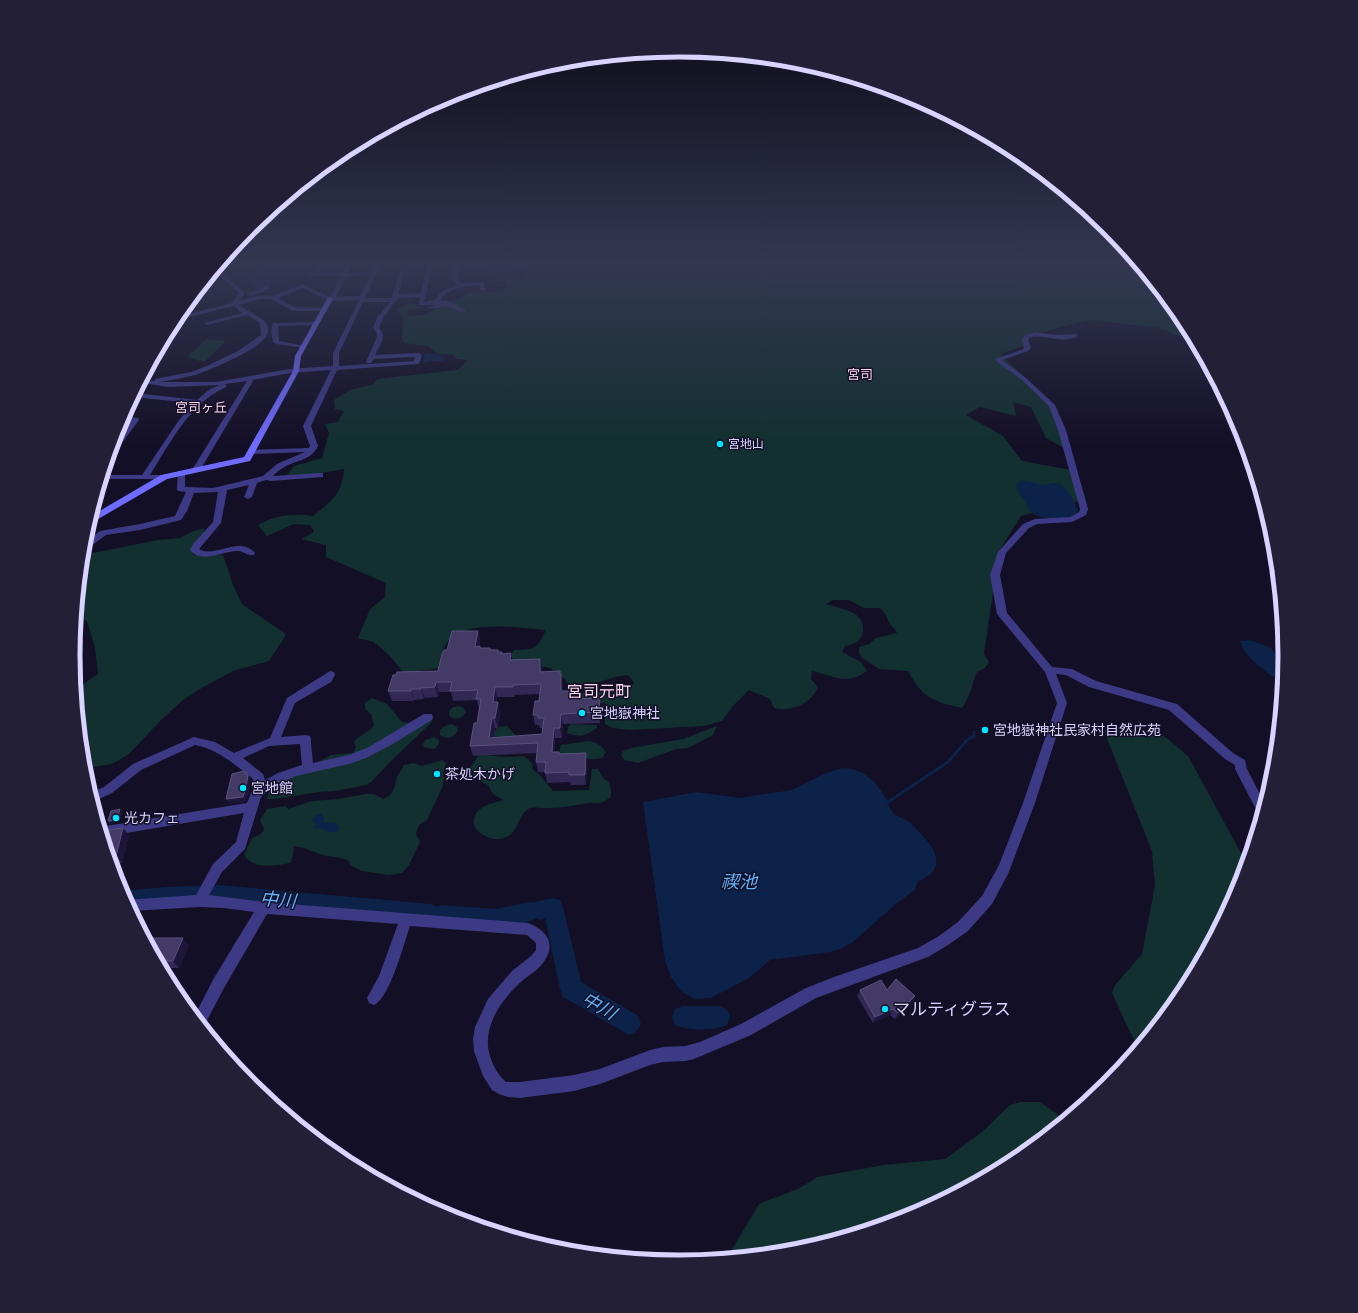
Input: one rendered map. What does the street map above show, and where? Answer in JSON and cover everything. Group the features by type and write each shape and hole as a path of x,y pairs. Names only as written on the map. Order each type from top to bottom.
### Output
{"street":[{"path":"207,323 212,322"},
{"path":"215,322 222,326"},
{"path":"146,382 176,377 204,369 242,351 258,341 264,334 265,325 263,322"},
{"path":"181,473 181,489 191,491 223,488 266,478 271,476 278,466 310,454 314,446 307,426 334,369 336,353 351,322"},
{"path":"368,366 380,337 376,328 378,322"},
{"path":"107,477 164,477 244,461 252,452 295,373 298,356 303,347 316,323 275,324 274,331 276,342 303,347"},
{"path":"133,905 200,901 224,902 264,908 354,914 528,929 535,931 540,936 543,948 541,954 535,962 514,979 494,1002 487,1013 482,1028 481,1043 483,1059 491,1078 503,1088 522,1090 580,1082 660,1055 688,1053 738,1033 810,994 843,980 911,958 930,950 958,931 981,909 994,889 1004,870 1028,807 1062,703 1057,687 1049,670 1002,614 995,575 1002,552 1026,526 1035,522 1072,519 1083,513 1084,509 1062,430 1052,405 1024,379 998,361 998,359 1026,350 1028,348 1025,338 1030,335 1075,336"},
{"path":"145,383 168,385 216,384 245,378 368,366 417,363 419,356 371,357"},
{"path":"145,476 187,414 199,402 218,388 295,373"},
{"path":"196,470 250,381"},
{"path":"139,396 199,402"},
{"path":"120,439 135,420 129,419"},
{"path":"252,452 313,450"},
{"path":"266,478 312,477 320,475"},
{"path":"97,515 164,477"},
{"path":"248,497 254,481"},
{"path":"223,488 217,523 199,542 194,550 199,554 242,549 251,553"},
{"path":"91,542 103,533 140,527 178,518 183,511 191,491"},
{"path":"1049,670 1068,672 1094,684 1173,707 1229,756 1241,763 1242,770 1260,805"},
{"path":"274,741 292,701 327,679 330,675"},
{"path":"258,791 287,773 361,755 375,749 428,716"},
{"path":"233,758 268,742 306,739 305,743 308,768"},
{"path":"96,796 108,790 137,767 194,741 202,741 233,758 259,777 258,791 241,847 216,870 200,901"},
{"path":"106,831 253,807"},
{"path":"201,1019 219,983 264,908"},
{"path":"374,998 385,980 406,919"}],"green space":[{"path":"403,322 1079,322 1035,334 1023,346 1000,354 1020,373 1058,416 1066,449 1046,438 1031,407 1013,402 1016,416 980,407 966,415 1003,436 1022,461 1071,470 1079,501 1021,516 999,551 984,654 989,662 985,668 977,672 969,695 962,708 936,701 924,693 913,680 908,671 879,669 861,657 859,647 869,644 876,638 897,633 890,624 885,613 880,608 864,608 849,600 833,600 826,604 844,609 857,615 862,622 863,631 860,639 856,643 845,646 842,652 861,662 867,671 860,676 846,679 812,671 811,679 818,687 811,698 794,708 774,708 770,699 749,690 733,706 722,721 704,726 629,730 613,728 605,724 605,712 608,704 573,701 573,697 588,692 628,687 634,684 631,678 627,675 591,685 576,685 567,683 564,678 552,672 552,669 545,667 517,667 510,656 514,650 531,649 537,645 546,630 492,626 465,631 454,636 446,644 440,668 404,673 390,656 374,642 358,638 370,609 385,597 386,583 326,557 326,545 301,539 314,532 310,525 294,524 267,536 258,525 278,517 298,515 313,516 326,506 335,496 341,485 344,469 316,474 287,475 294,466 322,458 329,433 325,424 338,422 344,411 335,409 334,400 350,390 374,384 377,379 457,370 468,360 456,359 451,354 438,354 428,346 404,343 402,338"},
{"path":"1108,322 1176,322 1187,339 1160,328"},
{"path":"206,339 226,341 204,362 187,357"},
{"path":"204,528 205,535 196,546 193,555 223,555 233,585 242,604 286,635 269,661 233,671 200,689 183,700 161,720 129,754 112,764 90,767 85,735 81,686 98,674 95,648 87,621 81,619 89,554 158,540 180,538 191,532"},
{"path":"372,698 387,704 402,722 410,723 433,719 432,722 371,782 366,785 335,791 267,799 270,788 284,778 331,755 353,753 356,747 354,742 374,726 371,714 365,709 365,703"},
{"path":"459,706 464,708 466,712 456,719 451,717 449,715 449,711 453,707"},
{"path":"451,724 456,726 458,730 454,735 448,738 440,735 440,730"},
{"path":"571,724 597,725 597,728 589,733 579,736 567,733 568,727"},
{"path":"507,726 517,737 484,741 496,730 497,727"},
{"path":"717,726 713,735 688,748 676,749 638,763 624,760 621,755 623,751 631,748 683,739"},
{"path":"1110,727 1156,731 1188,756 1244,858 1217,922 1198,956 1177,990 1137,1044 1112,993 1115,985 1142,954 1155,885 1152,851 1104,731"},
{"path":"434,737 440,741 436,748 432,749 424,747 423,744 425,740"},
{"path":"588,741 596,743 606,752 602,758 563,758 559,753 561,745"},
{"path":"478,756 508,757 524,756 532,763 533,770 539,774 553,791 589,790 592,769 598,769 604,779 609,782 611,797 598,803 586,803 560,808 530,808 522,815 515,830 511,834 499,839 493,839 482,835 475,827 474,822 478,811 490,804 503,800 493,794 488,785 474,778 469,769"},
{"path":"442,760 446,763 442,788 427,820 419,825 416,834 420,842 409,865 402,873 389,875 362,871 350,865 349,861 344,859 323,855 294,846 293,856 290,863 271,866 259,865 248,860 244,855 252,838 261,834 264,829 260,820 267,809 286,806 288,809 312,801 338,799 366,794 374,794 383,799 392,793 397,777 404,765 413,763 422,766"},
{"path":"1020,1102 1040,1102 1062,1117 1012,1155 979,1176 908,1210 872,1224 834,1236 757,1251 729,1254 759,1204 800,1188 817,1177 884,1165 945,1159 982,1132 1010,1105"}],"water":[{"path":"425,353 438,354 445,358 444,360 437,362 423,362"},
{"path":"1020,481 1042,485 1054,483 1063,486 1069,493 1078,511 1069,517 1057,519 1044,518 1034,514 1017,491 1017,485"},
{"path":"1250,640 1271,648 1278,655 1277,680 1252,660 1243,648 1240,641"},
{"name":"禊池","path":"842,768 855,770 872,780 885,797 894,814 910,822 927,840 935,854 936,866 933,872 927,877 918,881 915,890 897,903 853,942 841,949 830,952 770,960 749,978 711,998 695,999 682,992 671,977 665,961 643,802 697,792 740,798 792,790 826,773"},
{"path":"316,814 321,814 324,817 324,823 337,824 339,826 339,831 328,832 314,828 317,824 312,821"}],"building":[{"path":"452,631 478,631 475,647 480,646 480,648 498,650 498,652 502,652 501,654 511,653 510,660 540,659 540,672 560,671 561,691 571,691 571,699 600,698 599,712 561,714 560,728 554,728 552,752 559,752 559,754 586,753 585,775 569,775 569,772 545,773 546,762 536,762 538,743 470,746 474,723 477,723 481,699 476,699 478,690 450,691 452,682 436,682 435,687 411,689 411,691 388,691 393,675 396,675 397,672 438,671 442,654 444,650 447,650","holes":["541,684 539,701 535,701 533,715 538,715 538,718 544,718 542,734 489,738 492,718 495,718 498,702 493,702 495,687"]},
{"path":"244,771 248,775 243,797 226,799 232,774"},
{"path":"120,809 117,820 108,821 111,811"},
{"path":"123,828 116,856 114,856 105,830"},
{"path":"150,938 183,938 173,961 163,961"},
{"name":"マルティグラス","path":"896,979 915,996 898,1013 893,1009 875,1017 860,990 881,980 887,990"}],"waterway":[{"path":"888,802 948,762 967,740 974,736"},
{"name":"中川","path":"131,899 219,894 431,914"},
{"name":"中川","path":"540,910 553,907 571,989 629,1023"},
{"name":"中川","path":"441,915 496,919 529,912"},
{"name":"中川","path":"683,1017 719,1017"}],"place":[{"name":"宮地山","path":"720,444"},
{"name":"宮地嶽神社","path":"582,713"},
{"name":"宮地嶽神社民家村自然広苑","path":"985,730"},
{"name":"茶処木かげ","path":"437,774"},
{"name":"宮地館","path":"243,788"},
{"name":"光カフェ","path":"116,818"},
{"name":"マルティグラス","path":"885,1009"}],"district":[{"name":"宮司","path":"860,375"},
{"name":"宮司ヶ丘","path":"201,408"},
{"name":"宮司元町","path":"599,692"}]}
